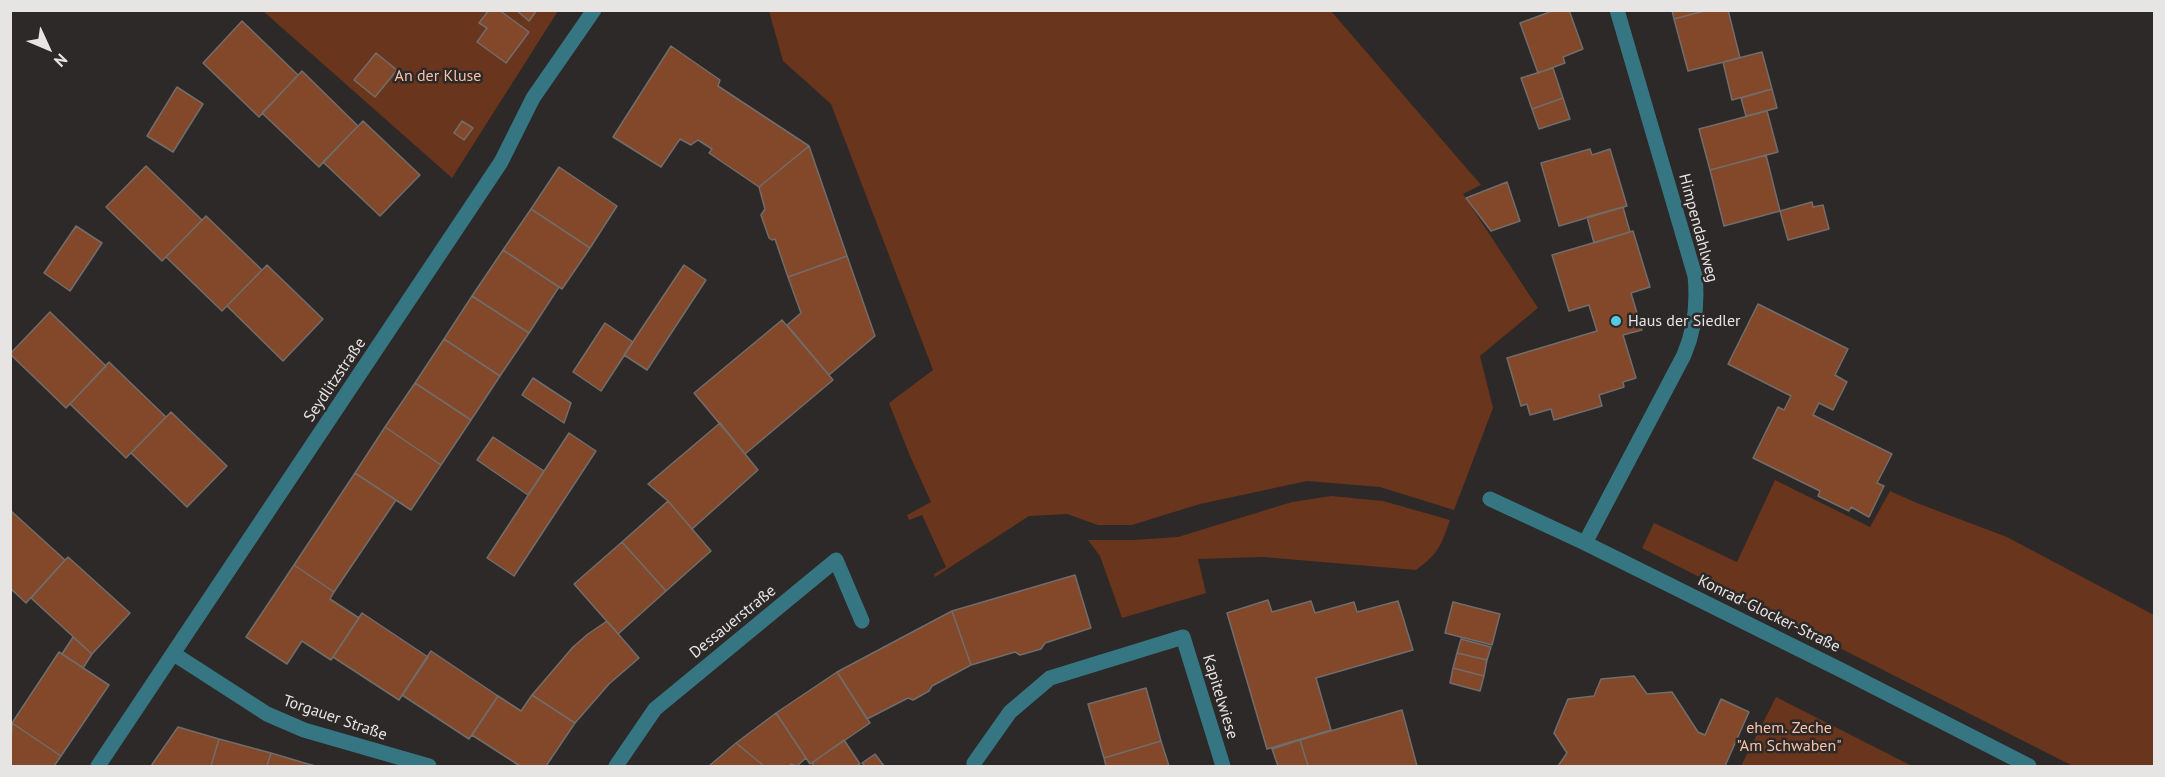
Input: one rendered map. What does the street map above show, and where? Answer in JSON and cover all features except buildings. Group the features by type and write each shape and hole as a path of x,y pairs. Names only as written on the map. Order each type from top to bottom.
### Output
{"street":[{"name":"Seydlitzstraße","path":"98,766 496,170 533,98 594,10"},
{"name":"Himpendahlweg","path":"1585,543 1684,356 1691,339 1696,313 1695,276 1617,10"},
{"name":"Konrad-Glocker-Straße","path":"1490,499 1585,543 2030,766"},
{"name":"Dessauerstraße","path":"615,766 655,709 836,561 862,621"},
{"name":"Kapitelwiese","path":"974,766 1010,712 1050,678 1183,637 1222,766"},
{"name":"Torgauer Straße","path":"174,654 267,714 304,730 429,766"}],"green space":[{"name":"An der Kluse","path":"263,11 558,11 452,178"},
{"path":"769,11 1331,11 1481,185 1463,194 1538,308 1480,356 1493,408 1454,510 1380,487 1307,481 1200,504 1132,525 1098,525 1067,514 1029,516 935,577 934,574 946,567 922,515 909,520 907,515 931,502 889,403 933,370 831,104 783,61"},
{"path":"1775,480 1870,527 1890,491 2007,537 2154,615 2154,766 2073,766 1642,548 1654,523 1737,562"},
{"path":"1331,496 1383,501 1450,520 1438,549 1416,570 1263,557 1198,559 1206,593 1122,618 1100,556 1088,540 1178,537 1292,502"},
{"name":"ehem. Zeche \"Am Schwaben\"","path":"1776,697 1912,766 1741,766"}],"place":[{"name":"Haus der Siedler","path":"1616,321"}]}
